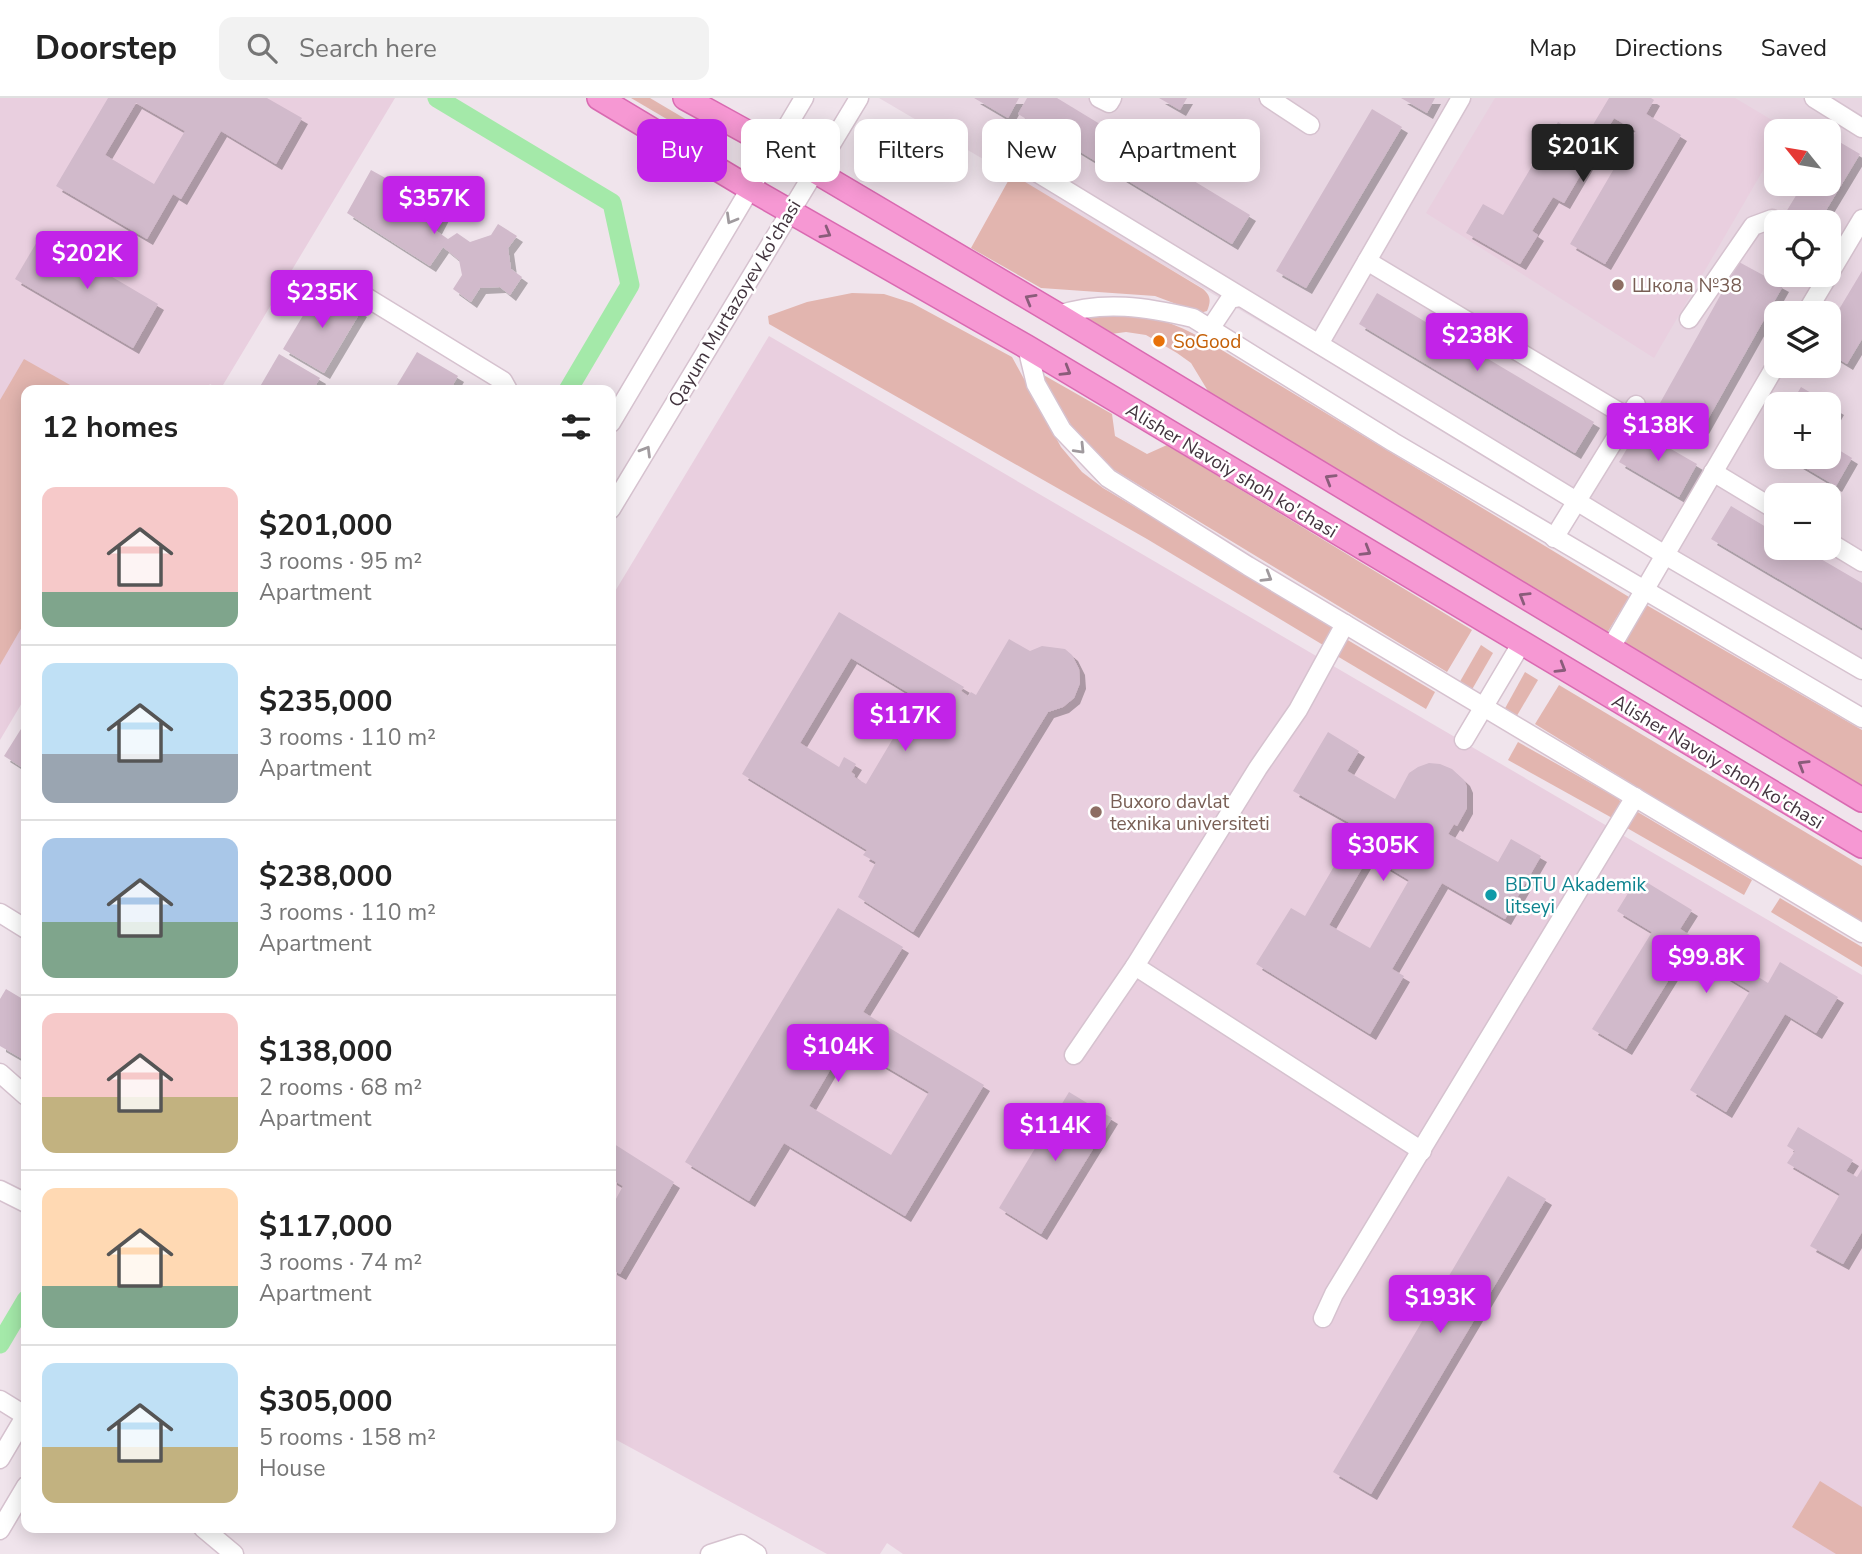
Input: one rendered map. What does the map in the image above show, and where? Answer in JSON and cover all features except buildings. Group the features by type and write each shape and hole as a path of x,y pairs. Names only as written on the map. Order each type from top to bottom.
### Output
{"main road":[{"name":"Alisher Navoiy shoh ko'chasi","path":"599,98 749,188 1027,347 1862,846"},
{"path":"685,98 741,129"},
{"path":"833,182 1058,314 1862,800"}],"street":[{"path":"791,119 804,98"},
{"name":"Qayum Murtazoyev ko'chasi","path":"840,128 859,98"},
{"path":"1099,98 1108,103 1112,98"},
{"path":"1269,98 1310,125"},
{"path":"1319,344 1461,98"},
{"path":"1815,98 1862,128"},
{"path":"616,414 753,182"},
{"name":"Qayum Murtazoyev ko'chasi","path":"616,501 806,182"},
{"path":"1052,182 1665,555 1862,670"},
{"path":"1841,244 1862,219"},
{"path":"1689,319 1753,226 1764,222"},
{"path":"1367,261 1632,411 1554,538"},
{"path":"366,297 503,381 505,385"},
{"path":"1210,328 1230,299 1240,297"},
{"path":"1058,314 1093,306 1140,307 1193,318 1393,442 1862,718"},
{"path":"1027,347 1036,384 1062,429 1108,478 1345,624 1862,933"},
{"path":"1610,649 1768,378"},
{"path":"1713,472 1764,503"},
{"path":"1841,549 1862,562"},
{"path":"1074,1055 1135,966 1258,768 1298,710 1345,624"},
{"path":"1464,740 1521,644"},
{"path":"1323,1318 1334,1294 1635,797"},
{"path":"0,913 21,926"},
{"path":"1135,966 1423,1151"},
{"path":"0,1073 21,1092"},
{"path":"0,1190 21,1200"},
{"path":"0,1400 21,1412"},
{"path":"0,1459 21,1423"},
{"path":"0,1530 21,1494"},
{"path":"209,1533 234,1554"},
{"path":"710,1554 741,1544 757,1554"}],"shaded area":[{"path":"0,98 395,98 223,385 21,385 21,704 0,740"},
{"path":"631,98 650,98 685,119 667,119"},
{"path":"879,98 1862,98 1862,675 1022,182 1081,182 1081,119 982,119 982,158 968,150 968,119 915,119"},
{"name":"Школа №38","path":"1495,98 1735,98 1770,119 1764,119 1764,169 1654,358 1426,213"},
{"path":"1008,182 1025,182 1203,289 1210,299 1209,304 1207,311 1200,313 1155,296 1041,288 971,248"},
{"path":"852,293 884,294 912,303 1012,357 1061,447 1082,472 1103,488 1340,629 1328,648 1147,539 769,324 768,316 807,302"},
{"path":"1111,311 1161,320 1207,341 1629,597 1607,633 1211,396 1191,363 1177,353 1146,335 1126,332 1111,334 1081,316"},
{"name":"Buxoro davlat texnika universiteti","path":"769,336 1862,975 1862,1554 903,1554 887,1543 880,1554 827,1554 616,1440 616,590"},
{"path":"24,359 70,385 21,385 21,629 0,665 0,400"},
{"path":"1040,373 1112,414 1115,436 1147,454 1167,445 1472,630 1447,672 1106,465 1077,435"},
{"path":"1643,603 1862,730 1862,786 1620,644"},
{"path":"1346,639 1435,692 1426,709 1337,656"},
{"path":"1481,645 1493,653 1470,693 1458,685"},
{"path":"1525,672 1538,680 1515,719 1503,712"},
{"path":"1559,685 1862,866 1862,926 1535,724"},
{"path":"1518,742 1619,799 1622,806 1614,819 1508,760"},
{"path":"1631,808 1752,880 1744,895 1620,824"},
{"path":"1780,898 1862,947 1862,967 1771,912"},
{"path":"1820,1481 1862,1507 1862,1554 1836,1554 1792,1527"}],"waterway":[{"path":"437,98 612,203 630,285 571,385"},
{"path":"0,1344 21,1308"}],"place":[{"name":"Школа №38","path":"1618,285"},
{"name":"SoGood","path":"1159,341"},
{"name":"Buxoro davlat texnika universiteti","path":"1096,812"},
{"name":"BDTU Akademik litseyi","path":"1491,895"}]}
